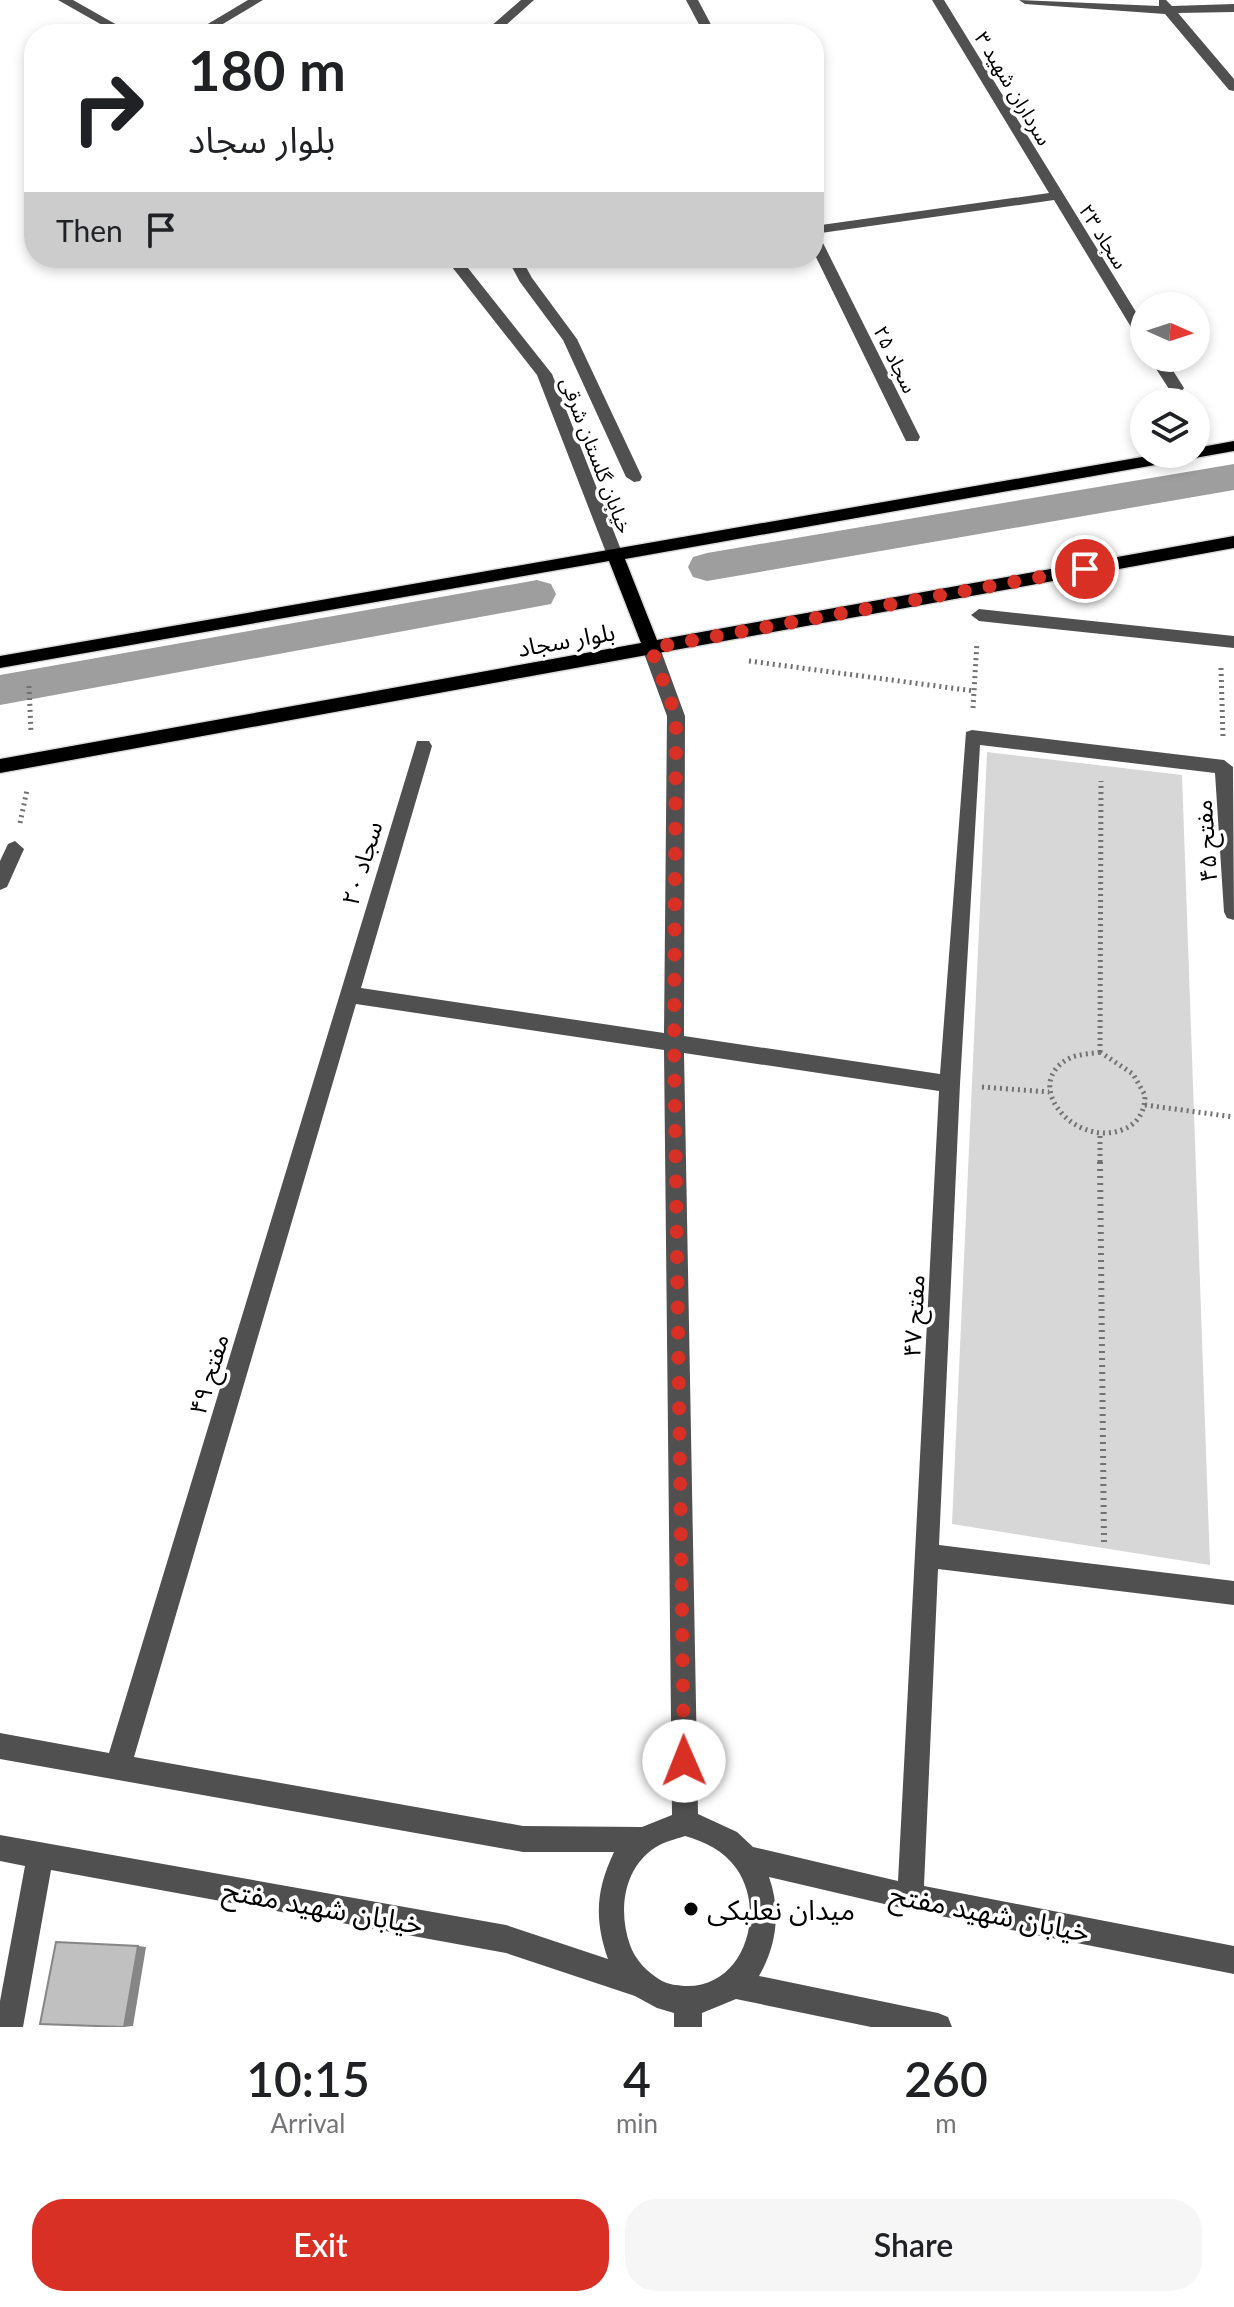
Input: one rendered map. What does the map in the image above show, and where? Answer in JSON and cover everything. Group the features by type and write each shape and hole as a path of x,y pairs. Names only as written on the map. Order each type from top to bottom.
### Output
{"main road":[{"path":"1210,450 1234,446"},
{"path":"0,662 1130,465"},
{"name":"بلوار سجاد","path":"0,766 1234,542"},
{"path":"615,555 651,648"}],"street":[{"path":"64,0 108,24"},
{"path":"215,24 257,0"},
{"path":"500,24 528,0"},
{"path":"692,0 705,24"},
{"name":"سرداران شهید ۳","path":"938,0 1055,196"},
{"path":"1025,0 1234,8"},
{"path":"1164,5 1234,87"},
{"path":"824,229 1055,196"},
{"name":"سجاد ۲۳","path":"1055,196 1130,315"},
{"name":"سجاد ۲۵","path":"824,259 912,437"},
{"name":"خیابان گلستان شرقی","path":"460,268 544,374 615,555"},
{"path":"519,268 570,339 634,477"},
{"path":"1166,372 1176,388"},
{"path":"979,615 1227,641"},
{"path":"651,648 676,716 674,1043 685,1823"},
{"path":"972,737 1224,767"},
{"name":"مفتح ۴۷","path":"910,1897 950,1084 972,737"},
{"name":"سجاد ۲۰","path":"349,995 423,746"},
{"name":"مفتح ۴۵","path":"1224,767 1234,912"},
{"path":"0,882 15,849"},
{"path":"349,995 950,1084"},
{"name":"مفتح ۴۹","path":"118,1767 349,995"},
{"path":"927,1556 1234,1593"},
{"path":"0,1746 523,1839 640,1839"},
{"path":"685,1823 708,1827 730,1840 748,1859 759,1884 764,1911 761,1939 751,1964 734,1985 688,2015 641,1984 623,1963 612,1938 609,1910 613,1882 623,1858 640,1839 662,1827 685,1823"},
{"name":"خیابان شهید مفتح","path":"0,1848 506,1939 641,1984"},
{"path":"9,2027 40,1856"},
{"name":"خیابان شهید مفتح","path":"748,1859 910,1897 1234,1960"},
{"path":"734,1985 938,2027"}],"path":[{"path":"972,737 979,615"},
{"path":"1224,767 1227,641"},
{"path":"15,849 33,760 27,657"},
{"path":"743,661 974,691"},
{"path":"1100,1052 1101,752"},
{"path":"1100,1052 1124,1063 1141,1082 1145,1105 1137,1122 1121,1133 1100,1136 1076,1128 1057,1113 1049,1092 1054,1069 1073,1053 1100,1052"},
{"path":"950,1084 1049,1092"},
{"path":"1145,1105 1234,1117"},
{"path":"1100,1136 1105,1577"}],"shaded area":[{"path":"987,752 1182,775 1210,1565 952,1524"}],"building":[{"path":"56,1942 138,1946 124,2027 40,2024"}],"waterway":[{"path":"707,567 1234,477"},
{"path":"0,690 537,594"}],"place":[{"name":"میدان نعلبکی","path":"691,1909"}],"route":[{"path":"684,1761 674,1043 676,716 651,648 1085,569"}]}
